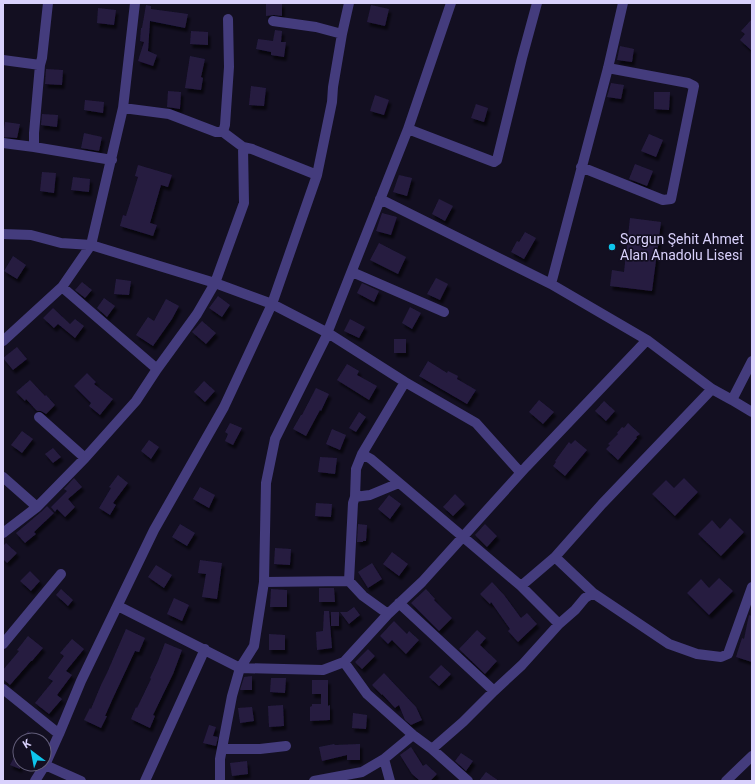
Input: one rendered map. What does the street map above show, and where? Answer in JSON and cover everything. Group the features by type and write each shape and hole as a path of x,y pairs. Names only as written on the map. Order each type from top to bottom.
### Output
{"street":[{"path":"34,147 40,65 48,3"},
{"path":"3,341 62,287 92,245 124,108 135,3"},
{"path":"52,749 81,682 154,530 224,407 272,304 317,175 332,102 342,34 349,3"},
{"path":"220,781 220,760 232,696 240,668 254,646 264,582 266,483 275,439 328,333 408,129 451,3"},
{"path":"408,129 494,162 497,160 537,3"},
{"path":"551,284 608,68 623,3"},
{"path":"222,132 225,125 229,67 228,19"},
{"path":"273,21 316,27 342,34"},
{"path":"3,60 40,65"},
{"path":"581,167 663,200 671,199 694,86 688,83 608,68"},
{"path":"124,108 169,114 216,132 222,132 243,147 252,149 317,175"},
{"path":"3,143 112,160"},
{"path":"3,533 37,507 85,458 136,401 197,314 215,283 244,203 243,147"},
{"path":"380,199 551,284 647,340 712,389 752,412"},
{"path":"3,234 31,235 61,243 92,245 215,283 272,304 328,333 405,382 476,423 520,472"},
{"path":"352,272 444,312"},
{"path":"62,287 157,369"},
{"path":"118,606 240,668 323,670 344,662 388,614 422,582 520,472 647,340"},
{"path":"732,400 752,361"},
{"path":"349,581 356,469 362,454 405,382"},
{"path":"521,586 555,557 602,504 712,389"},
{"path":"39,417 85,458"},
{"path":"362,454 463,536 521,586 559,624"},
{"path":"3,477 37,507"},
{"path":"355,497 370,495 399,483"},
{"path":"555,557 593,593 669,644 697,654 721,658 728,654 752,587"},
{"path":"3,644 61,574"},
{"path":"264,582 349,581 364,596 388,614"},
{"path":"432,749 463,722 522,664 585,598 593,593"},
{"path":"399,604 494,691"},
{"path":"145,781 205,649"},
{"path":"344,662 367,694 468,781"},
{"path":"3,690 59,734"},
{"path":"314,781 362,772 384,759 413,735"},
{"path":"222,750 260,749 286,746"},
{"path":"726,781 752,756"},
{"path":"384,759 390,781"},
{"path":"52,767 81,781"},
{"path":"35,781 40,772"}],"building":[{"path":"266,3 282,3 282,16 266,16"},
{"path":"146,5 151,6 151,9 188,14 185,28 150,21 148,51 157,55 153,66 138,61 144,42 140,41"},
{"path":"371,5 389,9 385,26 367,22"},
{"path":"98,8 116,10 114,25 97,23"},
{"path":"752,19 752,51 740,40 745,34 741,31"},
{"path":"275,30 282,31 281,42 286,42 284,57 271,55 271,52 256,49 258,39 273,41"},
{"path":"191,31 208,32 208,45 190,44"},
{"path":"620,46 634,49 632,62 617,60"},
{"path":"190,56 205,59 201,77 203,78 201,90 185,88"},
{"path":"46,69 63,70 62,85 45,84"},
{"path":"611,83 624,85 621,99 607,97"},
{"path":"251,86 266,88 264,106 249,105"},
{"path":"168,91 181,92 180,109 167,107"},
{"path":"654,92 670,92 669,110 654,109"},
{"path":"375,95 389,100 384,115 370,111"},
{"path":"85,100 104,102 103,113 84,110"},
{"path":"476,104 488,108 484,122 471,118"},
{"path":"42,114 58,115 57,127 41,125"},
{"path":"5,122 20,124 17,138 3,137"},
{"path":"84,133 102,137 99,151 81,148"},
{"path":"649,134 663,140 656,157 641,151"},
{"path":"635,164 653,171 647,186 629,179"},
{"path":"138,165 172,175 168,187 161,185 150,223 157,225 153,236 120,226 123,215 126,216 138,177 135,176"},
{"path":"42,172 56,173 54,193 40,191"},
{"path":"399,175 412,178 407,196 393,192"},
{"path":"73,177 90,179 89,192 71,190"},
{"path":"439,199 453,206 445,221 432,214"},
{"path":"382,213 397,217 391,235 376,231"},
{"path":"630,218 661,222 652,291 610,286 612,270 624,272"},
{"path":"525,232 536,238 524,259 511,252 517,241 519,242"},
{"path":"379,243 406,257 398,274 370,260"},
{"path":"13,256 26,265 17,279 4,271"},
{"path":"436,278 448,284 440,300 427,294"},
{"path":"116,279 131,281 129,295 114,294"},
{"path":"82,282 92,290 85,298 75,290"},
{"path":"362,283 379,291 374,302 357,293"},
{"path":"218,296 230,305 222,317 209,308"},
{"path":"104,298 115,306 107,317 97,308"},
{"path":"166,299 179,306 172,319 153,346 136,335 148,317 154,321"},
{"path":"410,307 421,313 412,329 402,323"},
{"path":"53,308 70,324 75,319 84,326 75,338 58,324 54,328 43,318"},
{"path":"350,319 365,327 359,338 344,331"},
{"path":"202,321 216,333 206,344 192,332"},
{"path":"394,339 406,339 406,353 394,353"},
{"path":"17,347 27,359 13,370 3,358"},
{"path":"428,361 447,373 448,371 458,376 457,379 476,390 467,404 419,376"},
{"path":"347,364 359,371 357,375 377,386 369,400 337,380"},
{"path":"87,373 96,382 94,384 113,399 100,415 89,406 91,403 74,386"},
{"path":"30,380 55,405 46,414 41,411 37,411 26,399 25,401 16,392"},
{"path":"204,381 215,391 205,402 194,392"},
{"path":"316,388 329,394 306,436 293,429"},
{"path":"539,400 554,412 543,424 529,412"},
{"path":"604,401 615,411 606,421 595,411"},
{"path":"359,412 366,417 356,432 349,428"},
{"path":"230,423 242,428 233,445 225,441 228,434 225,432"},
{"path":"628,423 640,434 618,460 606,449 610,445 608,444 618,434 617,433 622,427 624,428"},
{"path":"332,429 346,435 340,450 326,444"},
{"path":"22,431 33,439 22,453 11,445"},
{"path":"149,440 159,447 151,459 141,451"},
{"path":"575,440 587,450 565,476 553,466 569,442 571,444"},
{"path":"53,448 61,457 53,463 45,454"},
{"path":"320,457 337,458 335,474 318,472"},
{"path":"118,475 128,483 113,503 116,505 110,515 99,508 111,488 109,487"},
{"path":"74,478 82,487 68,499 75,507 65,517 57,509 55,512 51,507 67,491 64,489"},
{"path":"684,478 698,492 675,516 652,494 666,480 674,488"},
{"path":"200,487 215,495 209,508 193,499"},
{"path":"455,494 465,504 453,516 443,507"},
{"path":"389,495 401,504 390,519 378,509"},
{"path":"316,503 332,504 331,517 315,516"},
{"path":"47,506 54,513 34,532 36,534 25,543 16,533"},
{"path":"730,518 744,532 721,556 698,534 712,520 720,529"},
{"path":"180,524 195,533 187,546 172,537"},
{"path":"358,524 367,525 366,541 357,542"},
{"path":"485,524 497,536 487,547 475,535"},
{"path":"6,543 17,553 7,563 3,559 3,546"},
{"path":"275,548 291,549 290,565 274,564"},
{"path":"392,552 408,564 399,576 383,564"},
{"path":"200,560 222,563 217,599 202,597 206,574 198,573"},
{"path":"372,563 382,579 368,588 358,572"},
{"path":"156,565 172,575 164,588 148,577"},
{"path":"30,571 40,581 31,591 20,581"},
{"path":"719,578 733,591 709,615 687,593 701,579 709,588"},
{"path":"492,582 521,618 527,613 537,624 518,642 508,631 510,629 491,602 490,604 480,594"},
{"path":"319,588 334,588 335,602 319,602"},
{"path":"61,589 73,600 68,606 56,595"},
{"path":"271,589 287,590 287,607 270,607"},
{"path":"426,589 435,599 434,600 452,618 439,631 411,603"},
{"path":"174,598 189,605 182,621 167,614"},
{"path":"354,607 360,615 349,624 340,612 347,612"},
{"path":"324,611 329,611 332,648 317,650 316,632 323,631"},
{"path":"331,612 339,612 339,626 331,626"},
{"path":"749,615 752,616 752,662 736,657 742,638 744,639"},
{"path":"394,621 407,634 409,631 419,640 406,654 392,640 388,644 380,636"},
{"path":"126,629 145,638 139,652 135,651 101,728 84,720 90,708 91,709"},
{"path":"477,630 486,638 480,645 497,661 485,674 459,649"},
{"path":"269,634 285,635 285,650 269,650"},
{"path":"28,636 43,648 10,685 3,679 3,670 19,651 17,650"},
{"path":"72,639 84,649 66,671 72,675 57,695 62,699 49,714 35,703 53,681 48,678 64,656 60,653"},
{"path":"165,643 182,650 173,674 153,715 155,716 150,728 131,719 151,679 150,678"},
{"path":"368,649 375,656 362,669 355,662"},
{"path":"441,665 451,674 439,686 429,677"},
{"path":"384,673 416,707 422,720 411,725 405,720 399,705 395,708 372,685"},
{"path":"252,676 252,690 240,690 244,677"},
{"path":"271,678 286,678 285,693 270,692"},
{"path":"312,680 328,680 328,706 330,705 330,720 310,721 310,707 312,704 321,704 321,694 312,694"},
{"path":"283,705 284,726 269,727 268,706"},
{"path":"252,707 254,721 240,723 238,708"},
{"path":"353,713 367,715 366,729 352,728"},
{"path":"209,725 216,727 213,736 218,737 216,746 203,743"},
{"path":"334,744 360,744 360,760 347,760 347,755 322,761 319,747"},
{"path":"411,747 423,766 426,764 437,774 430,781 420,781 412,774 400,755"},
{"path":"461,753 473,761 466,771 455,761"},
{"path":"247,761 248,774 232,776 230,763"},
{"path":"486,772 499,781 479,781"}],"place":[{"name":"Sorgun Şehit Ahmet Alan Anadolu Lisesi","path":"612,247"}]}
